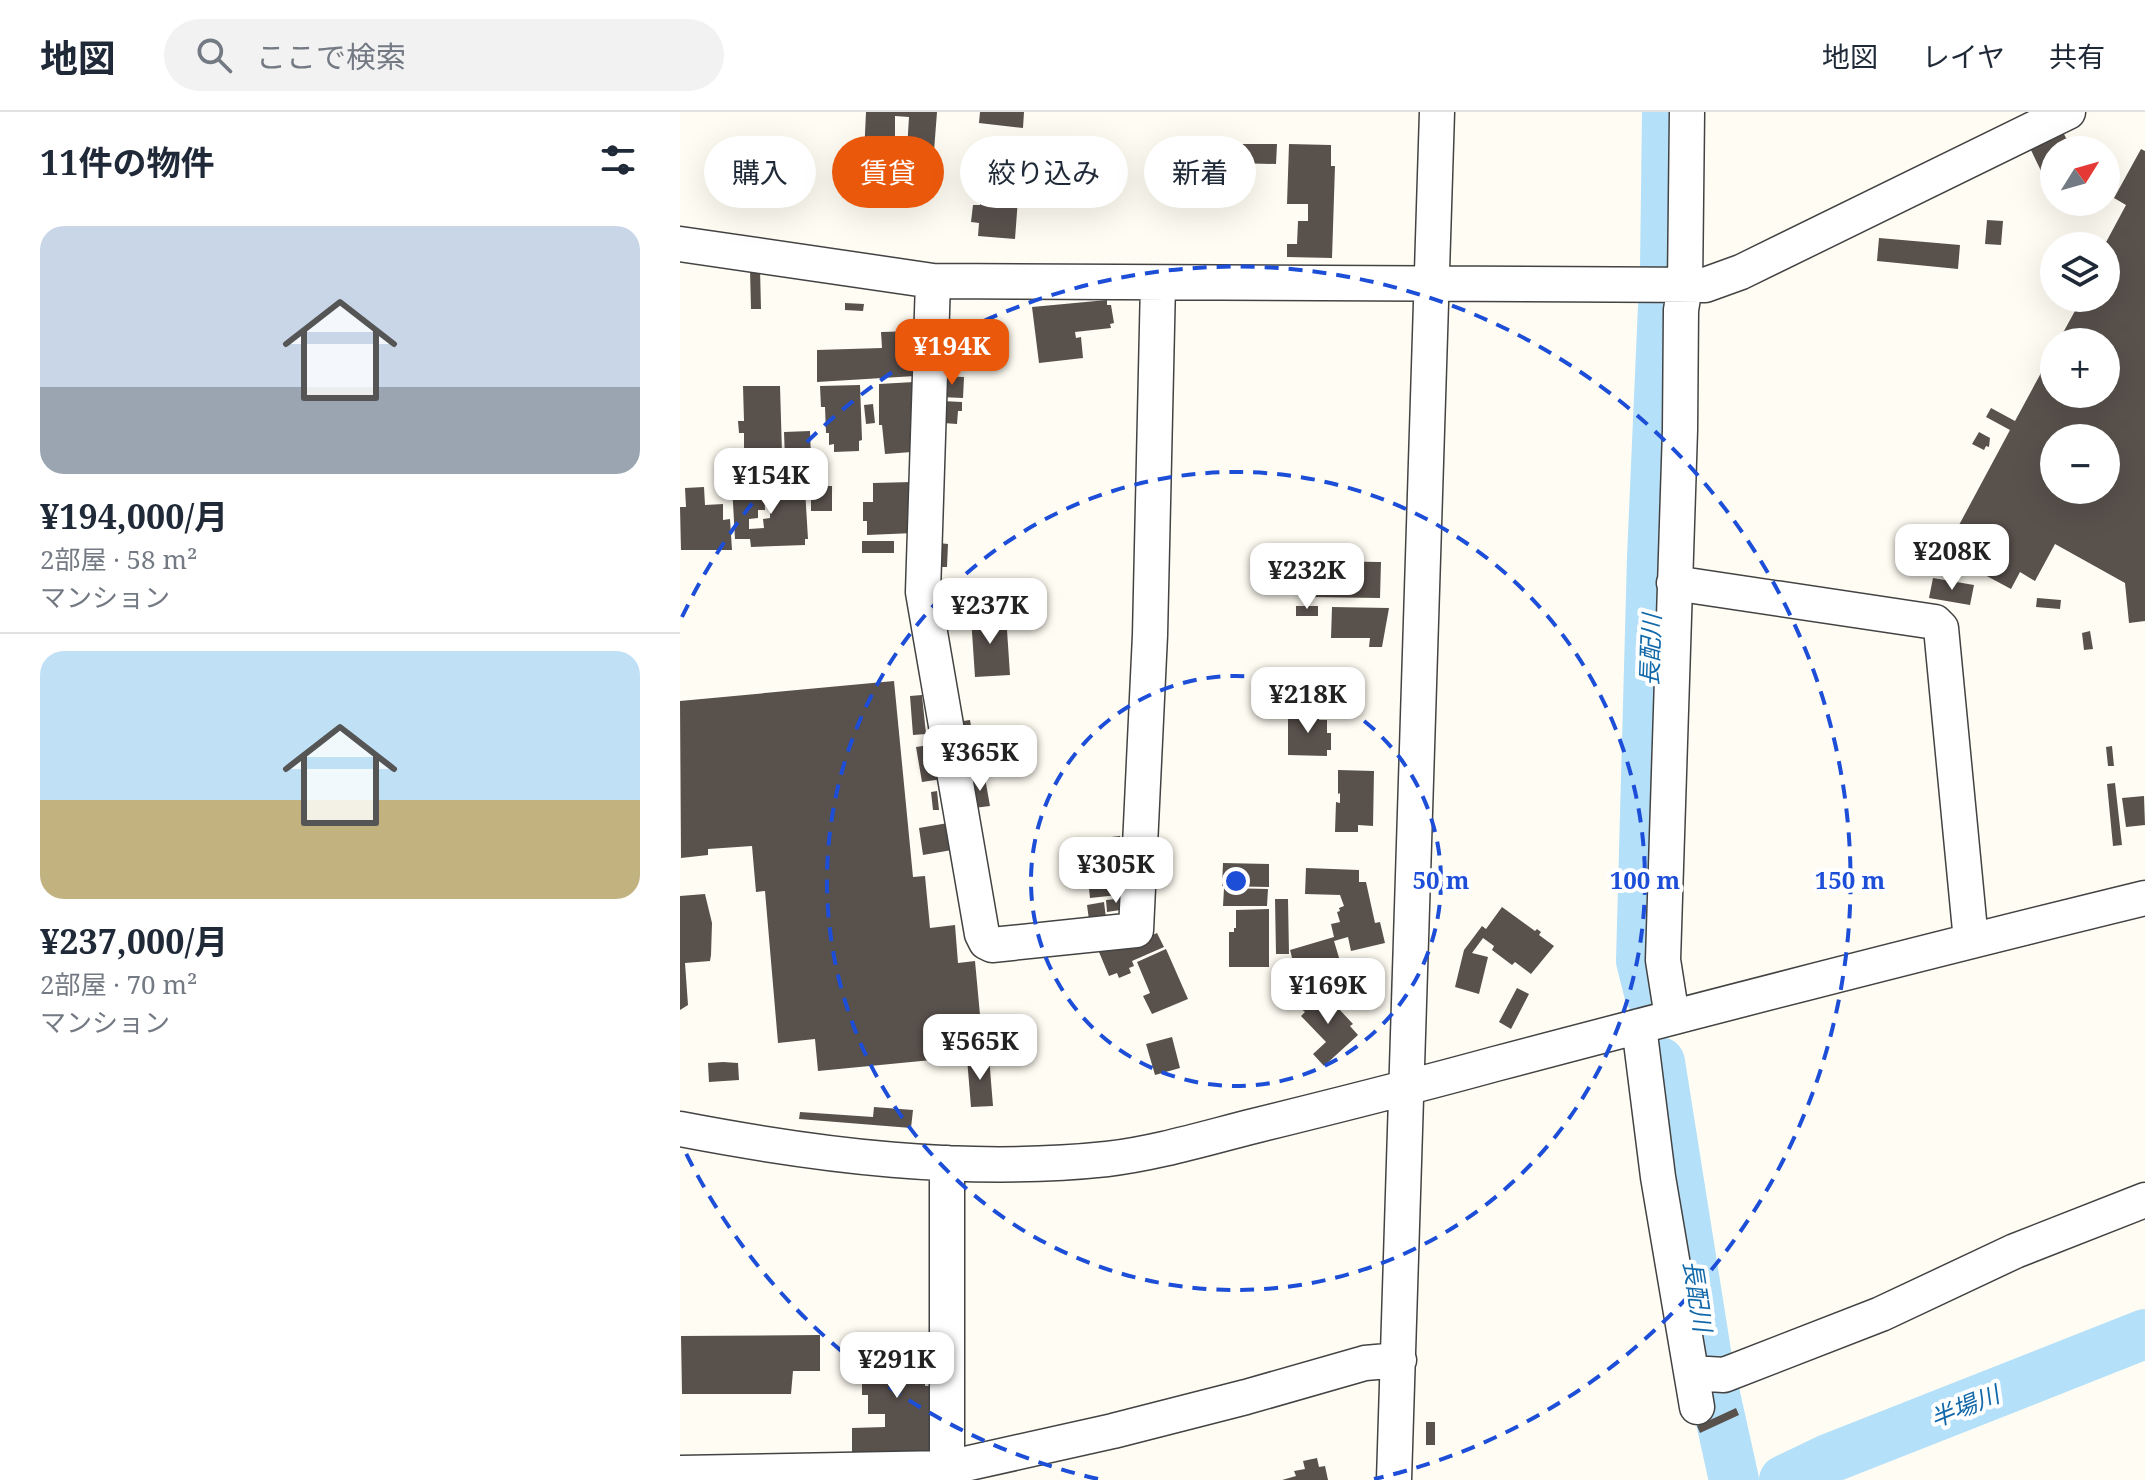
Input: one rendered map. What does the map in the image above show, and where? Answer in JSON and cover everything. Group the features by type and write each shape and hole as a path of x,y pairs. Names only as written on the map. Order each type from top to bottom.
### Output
{"street":[{"path":"1394,1480 1437,112"},
{"path":"1672,1017 1663,960 1681,310 1685,286 1687,112"},
{"path":"680,244 933,281 1705,285 1741,272 2068,112"},
{"path":"933,281 923,592 982,934 986,942 992,945 1136,930 1150,635 1158,283"},
{"path":"1674,583 1935,622 1941,628 1971,941"},
{"path":"680,1129 791,1150 947,1163 1042,1163 1155,1151 2145,898"},
{"path":"1639,1026 1658,1177 1703,1382 1881,1314 2015,1251 2145,1200"},
{"path":"947,1163 947,1468"},
{"path":"680,1473 947,1468 1113,1431 1365,1363 1399,1360"}],"building":[{"path":"866,112 937,112 935,136 908,136 909,117 895,116 895,136 865,136"},
{"path":"980,112 1024,112 1023,128 979,123"},
{"path":"2040,143 2040,169 2030,148"},
{"path":"1256,144 1277,144 1276,164 1256,164"},
{"path":"1289,144 1331,145 1331,166 1335,166 1332,258 1287,257 1287,244 1297,244 1298,221 1308,221 1308,204 1287,204"},
{"path":"2141,149 2145,151 2145,621 2129,623 2125,583 2055,544 2035,581 2020,572 2011,589 1944,553 2010,430 1986,417 1991,408 2015,421 2040,375 2040,408 2120,408 2120,328 2066,328 2074,312 2120,312 2120,232 2112,232 2126,205 2120,202 2120,187"},
{"path":"973,208 1017,208 1015,239 978,236 979,223 971,222"},
{"path":"1987,220 2003,221 2001,245 1985,244"},
{"path":"1879,238 1960,245 1958,269 1877,261"},
{"path":"760,269 761,309 751,309 750,270"},
{"path":"1107,300 1114,323 1110,324 1111,328 1075,332 1076,338 1081,337 1083,358 1039,363 1032,307"},
{"path":"845,303 864,304 863,311 845,310"},
{"path":"985,320 994,358 981,361 983,369 974,371 961,325"},
{"path":"914,331 915,376 817,382 817,350 882,348 881,332"},
{"path":"941,376 964,377 963,398 940,397"},
{"path":"914,382 912,452 885,454 882,425 879,425 879,384"},
{"path":"860,385 862,440 859,441 859,451 834,452 834,444 829,445 829,433 826,433 820,386"},
{"path":"743,386 780,386 782,453 744,454 744,433 739,433 738,421 744,421"},
{"path":"942,401 962,402 957,424 943,423"},
{"path":"873,404 875,423 866,424 864,405"},
{"path":"810,431 811,457 785,459 784,432"},
{"path":"1979,432 1990,438 1989,447 1986,446 1984,450 1972,444"},
{"path":"912,482 914,533 867,535 863,502 873,502 873,483"},
{"path":"764,484 765,510 758,510 758,518 749,519 749,529 764,528 763,519 770,518 770,507 775,507 774,490 805,489 808,539 805,539 805,545 751,547 750,539 735,539 732,485"},
{"path":"811,486 832,486 832,511 811,511"},
{"path":"704,487 705,505 723,504 723,520 730,519 732,550 681,550 680,507 686,507 685,488"},
{"path":"862,541 894,541 894,553 862,553"},
{"path":"939,543 948,544 947,567 939,567"},
{"path":"1308,561 1381,562 1380,598 1308,597"},
{"path":"1933,578 1974,585 1970,605 1929,598"},
{"path":"2037,598 2061,600 2060,609 2036,607"},
{"path":"1296,606 1318,606 1318,616 1296,616"},
{"path":"1332,607 1389,608 1382,647 1369,647 1370,638 1331,638"},
{"path":"1006,615 1010,675 975,677 971,617"},
{"path":"2090,631 2093,649 2084,650 2082,633"},
{"path":"894,681 913,877 925,876 930,928 955,925 958,963 975,961 980,1015 944,1023 944,1019 938,1019 942,1059 818,1071 815,1039 778,1043 765,891 756,892 752,846 708,849 708,855 681,858 680,701"},
{"path":"922,695 926,734 913,735 910,696"},
{"path":"1295,711 1320,711 1319,720 1327,720 1331,750 1327,750 1327,756 1288,755 1288,717 1295,717"},
{"path":"970,720 975,749 964,751 961,735 966,734 963,721"},
{"path":"936,744 942,779 922,782 916,747"},
{"path":"2112,746 2114,766 2108,766 2106,747"},
{"path":"999,751 1001,766 986,768 984,753"},
{"path":"1338,770 1374,771 1373,826 1358,825 1358,832 1335,832 1336,802 1340,803"},
{"path":"985,778 990,806 974,808 970,780"},
{"path":"2115,783 2122,845 2113,846 2107,784"},
{"path":"937,791 939,810 933,810 931,792"},
{"path":"2144,796 2145,825 2126,827 2122,798"},
{"path":"948,823 952,850 923,855 919,828"},
{"path":"1120,836 1127,894 1090,898 1084,840"},
{"path":"1223,863 1269,864 1269,887 1222,886"},
{"path":"1306,868 1359,870 1359,882 1366,882 1375,923 1380,922 1385,943 1351,951 1348,937 1334,941 1340,961 1296,973 1290,950 1334,937 1331,924 1340,922 1337,912 1344,906 1340,895 1305,894"},
{"path":"1224,888 1268,889 1267,906 1223,906"},
{"path":"705,894 712,923 710,961 685,963 688,1005 680,1010 680,896"},
{"path":"1125,898 1127,909 1107,912 1106,900"},
{"path":"1275,899 1288,899 1289,954 1276,954"},
{"path":"1104,902 1106,918 1089,920 1087,905"},
{"path":"1502,907 1541,932 1539,935 1554,946 1531,974 1492,950 1494,946 1483,938 1472,953 1488,957 1479,994 1455,987 1464,950 1482,926 1486,929"},
{"path":"1269,909 1269,967 1229,967 1229,932 1234,932 1236,928 1236,910"},
{"path":"1157,933 1164,947 1132,961 1134,966 1129,968 1131,973 1119,978 1117,973 1109,976 1099,952 1132,938 1134,943"},
{"path":"1166,949 1188,999 1152,1014 1143,996 1150,993 1137,962"},
{"path":"1517,988 1529,994 1511,1029 1499,1022"},
{"path":"1318,991 1323,996 1325,994 1353,1024 1350,1026 1358,1035 1324,1066 1313,1054 1326,1042 1301,1016 1305,1012 1300,1008"},
{"path":"982,1016 985,1053 965,1055 962,1018"},
{"path":"1172,1037 1180,1068 1155,1075 1146,1044"},
{"path":"989,1057 993,1106 971,1107 967,1058"},
{"path":"708,1063 738,1063 739,1080 709,1082"},
{"path":"874,1107 913,1110 911,1128 799,1119 800,1112 873,1117"},
{"path":"820,1335 820,1371 793,1371 791,1394 682,1394 681,1336"},
{"path":"924,1336 924,1363 930,1363 930,1380 925,1380 925,1386 931,1386 931,1455 852,1455 852,1428 885,1427 885,1414 868,1414 868,1395 862,1395 862,1377 874,1377 874,1337"},
{"path":"1736,1408 1739,1415 1700,1433 1697,1426"},
{"path":"1426,1422 1435,1422 1435,1445 1426,1445"},
{"path":"1317,1458 1319,1467 1325,1466 1328,1480 1282,1480 1296,1476 1294,1471 1305,1469 1303,1461"}],"waterway":[{"name":"長配川","path":"1665,268 1667,112"},
{"name":"長配川","path":"1649,993 1641,961 1652,557 1663,306"},
{"name":"長配川","path":"1660,1062 1707,1358 1734,1480"},
{"name":"半場川","path":"1784,1480 1828,1459 2145,1334"}]}
